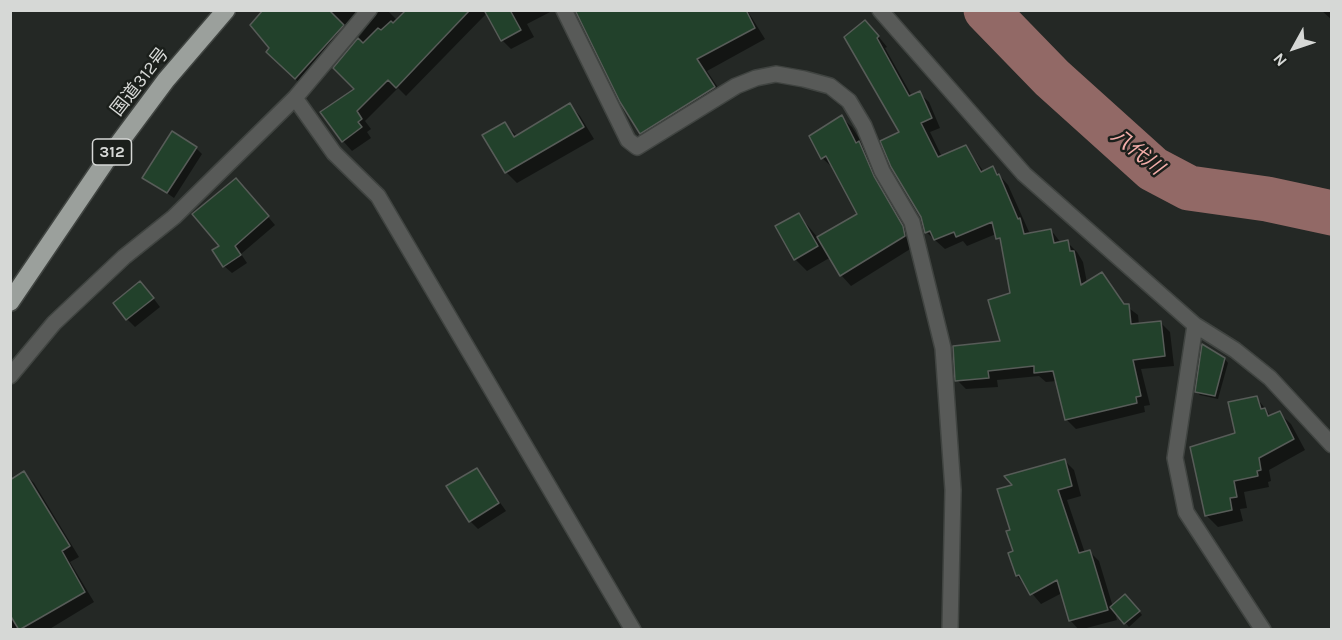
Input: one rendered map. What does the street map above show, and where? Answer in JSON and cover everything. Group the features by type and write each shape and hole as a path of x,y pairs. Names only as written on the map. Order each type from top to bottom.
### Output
{"highway":[{"name":"国道312号","path":"10,302 105,162 166,80 226,10"}],"street":[{"path":"10,376 54,323 124,257 174,217 295,98 369,10"},
{"path":"564,10 628,140 637,147 736,86 756,78 776,74 804,79 830,86 849,101 864,126 882,171 912,222 943,348 953,490 950,630"},
{"path":"880,10 1024,174 1195,325 1235,350 1270,378 1332,444"},
{"path":"295,98 334,153 378,196 633,630"},
{"path":"1195,325 1175,458 1186,512 1263,630"}],"building":[{"path":"263,10 329,10 344,25 295,79 266,52 269,48 250,25"},
{"path":"406,10 470,10 396,88 388,80 357,111 362,119 358,122 362,127 342,142 320,112 354,89 333,68 358,38 363,43 378,28 381,30 391,21 393,23"},
{"path":"484,10 510,10 521,30 501,41"},
{"path":"575,10 746,10 755,28 697,59 715,87 640,134 620,102"},
{"path":"865,20 879,36 877,38 909,96 920,91 932,118 921,123 938,157 966,145 981,172 993,166 997,175 999,174 1018,219 1020,218 1024,234 1051,229 1054,243 1068,240 1070,251 1074,251 1081,285 1102,272 1124,304 1129,304 1131,324 1161,321 1165,356 1133,360 1141,396 1136,397 1137,403 1065,420 1053,371 1034,373 1034,366 988,371 989,378 955,381 953,346 1000,341 988,300 1010,293 1000,238 996,239 992,222 956,237 954,232 934,240 930,231 925,233 921,217 891,167 880,141 899,132 844,37"},
{"path":"570,103 584,127 505,173 482,135 505,122 514,137"},
{"path":"842,115 856,143 859,141 874,176 903,226 905,236 840,276 817,237 857,214 826,156 821,159 809,136"},
{"path":"172,131 197,147 167,193 142,178"},
{"path":"236,178 269,216 235,246 241,255 223,267 212,250 219,246 192,214"},
{"path":"799,213 818,246 794,260 775,226"},
{"path":"140,281 154,298 126,320 113,303"},
{"path":"1202,344 1225,358 1215,396 1195,392"},
{"path":"1257,396 1261,409 1265,408 1268,416 1280,411 1294,439 1259,458 1261,470 1257,471 1258,476 1234,481 1237,497 1230,498 1232,510 1205,516 1190,447 1235,433 1228,402"},
{"path":"1065,459 1072,486 1058,490 1079,553 1090,550 1108,610 1069,621 1057,580 1030,595 1019,575 1016,576 1008,553 1013,551 1006,531 1010,530 997,489 1012,485 1004,476"},
{"path":"477,468 499,503 469,522 446,486"},
{"path":"24,471 70,546 62,551 85,592 19,630 10,615 10,480"},
{"path":"1125,594 1140,611 1124,624 1110,607"}],"waterway":[{"name":"八代川","path":"986,10 1052,78 1153,169 1189,188 1267,199 1332,213"}]}
